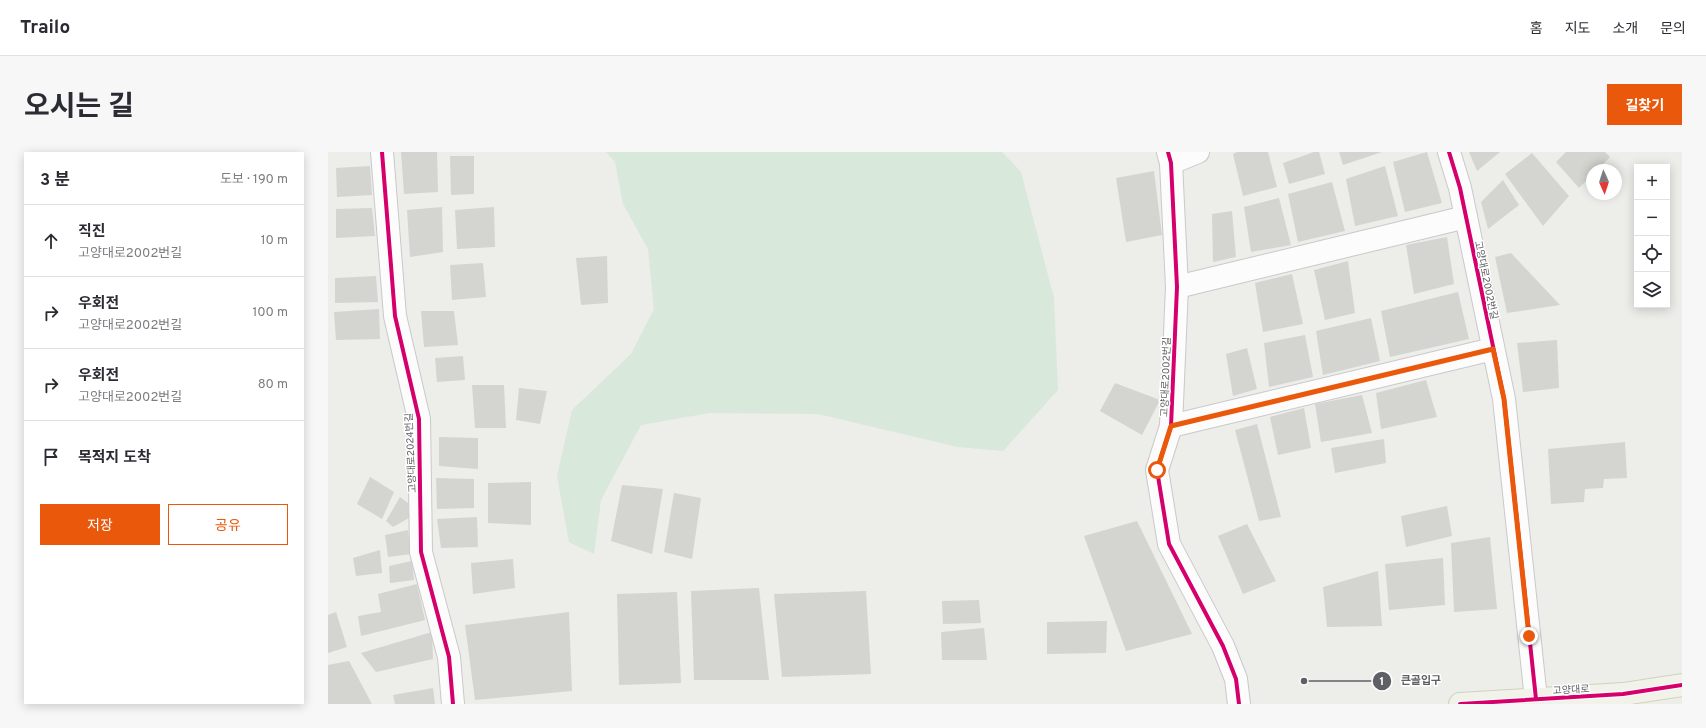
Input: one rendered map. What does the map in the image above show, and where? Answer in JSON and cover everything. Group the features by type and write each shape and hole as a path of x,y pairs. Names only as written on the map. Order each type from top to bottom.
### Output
{"main road":[{"name":"고양대로","path":"1460,704 1623,694 1682,685"}],"street":[{"name":"고양대로2024번길","path":"382,152 395,316 419,419 421,552 450,657 453,704"},
{"name":"고양대로2002번길","path":"1198,152 1169,158 1177,287 1171,426 1157,470 1169,544 1223,646 1236,679 1239,704"},
{"name":"고양대로2002번길","path":"1449,152 1460,188 1504,399 1536,699"},
{"path":"1177,287 1466,217"},
{"name":"고양대로2002번길","path":"1171,426 1493,349"}],"green space":[{"path":"606,152 1002,152 1021,172 1054,298 1058,390 1003,451 958,447 818,414 709,413 641,425 601,500 594,554 569,542 557,476 572,410 631,354 654,309 648,249 623,204 615,162"}],"building":[{"path":"401,152 437,152 438,192 404,194"},
{"path":"1237,152 1268,152 1277,187 1243,196 1233,154"},
{"path":"1314,152 1319,152 1325,174 1289,184 1283,163"},
{"path":"1339,152 1382,152 1343,165"},
{"path":"1427,152 1442,203 1405,212 1393,162"},
{"path":"1469,152 1500,152 1477,171"},
{"path":"1566,152 1605,152 1610,157 1603,164 1586,164 1586,181 1579,188 1556,162"},
{"path":"1532,153 1569,196 1543,226 1505,174"},
{"path":"450,156 474,156 474,194 451,195"},
{"path":"370,166 372,195 337,197 336,168"},
{"path":"1385,166 1398,216 1355,226 1346,179"},
{"path":"1154,171 1162,235 1126,242 1116,178"},
{"path":"1503,180 1519,205 1488,229 1481,202"},
{"path":"1332,182 1345,231 1298,242 1288,194"},
{"path":"1279,198 1291,245 1251,252 1244,207"},
{"path":"442,207 443,252 410,257 407,210"},
{"path":"494,207 495,247 457,249 455,210"},
{"path":"372,208 375,236 336,238 336,209"},
{"path":"1232,211 1236,257 1213,262 1212,214"},
{"path":"1447,237 1454,284 1414,294 1406,245"},
{"path":"1511,253 1560,305 1507,313 1495,257"},
{"path":"607,256 608,303 581,305 576,258"},
{"path":"1348,261 1355,313 1325,320 1314,270"},
{"path":"483,263 486,297 452,300 450,265"},
{"path":"1292,274 1303,324 1263,332 1255,283"},
{"path":"376,276 378,302 335,303 335,278"},
{"path":"1458,292 1469,339 1390,357 1381,311"},
{"path":"379,309 380,339 336,340 334,312"},
{"path":"421,311 454,311 458,345 424,347"},
{"path":"1371,318 1380,361 1323,375 1316,331"},
{"path":"1305,335 1313,377 1269,387 1264,343"},
{"path":"1557,340 1559,388 1523,392 1517,343"},
{"path":"1247,348 1257,389 1233,396 1226,354"},
{"path":"463,356 465,380 437,382 435,358"},
{"path":"1426,380 1437,417 1381,429 1376,393"},
{"path":"1115,383 1160,400 1142,435 1100,411"},
{"path":"472,385 504,385 506,428 475,428"},
{"path":"519,388 547,391 540,424 516,420"},
{"path":"1362,395 1372,433 1321,442 1315,404"},
{"path":"1304,408 1311,448 1278,455 1270,417"},
{"path":"1257,424 1281,517 1259,521 1235,430"},
{"path":"439,437 478,438 478,469 439,466"},
{"path":"1384,439 1386,463 1335,473 1331,448"},
{"path":"1625,442 1627,478 1604,479 1603,488 1585,489 1584,502 1551,504 1548,449"},
{"path":"370,477 394,492 382,519 357,504"},
{"path":"436,478 474,479 474,508 437,509"},
{"path":"531,482 531,525 488,523 488,483"},
{"path":"622,485 663,489 652,554 611,541"},
{"path":"674,493 701,498 692,559 664,552"},
{"path":"400,497 408,503 409,518 393,527 386,521"},
{"path":"1447,506 1452,536 1406,547 1401,516"},
{"path":"477,517 478,547 441,548 437,519"},
{"path":"1137,521 1192,634 1126,651 1084,536"},
{"path":"1247,524 1276,581 1243,594 1218,536"},
{"path":"408,530 411,554 388,557 385,535"},
{"path":"1490,537 1497,609 1454,612 1451,543"},
{"path":"380,550 382,573 356,576 353,558"},
{"path":"1443,558 1445,605 1389,610 1385,564"},
{"path":"513,559 515,588 473,594 471,563"},
{"path":"412,561 414,580 390,583 389,566"},
{"path":"1378,571 1382,626 1327,627 1323,587"},
{"path":"417,584 425,620 361,636 358,616 381,612 378,594"},
{"path":"759,588 769,680 694,680 691,591"},
{"path":"866,591 871,674 782,677 774,594"},
{"path":"677,592 681,683 619,685 617,594"},
{"path":"979,600 981,623 943,624 942,601"},
{"path":"336,612 347,647 328,653 328,615"},
{"path":"569,612 572,691 475,700 465,625"},
{"path":"1107,621 1106,653 1047,654 1047,622"},
{"path":"984,628 987,660 942,660 941,632"},
{"path":"432,632 433,659 376,672 361,653"},
{"path":"349,661 372,704 328,704 328,665"},
{"path":"433,688 435,704 395,704 393,695"}],"cycle path":[{"path":"382,152 395,316 419,419 421,552 449,657 453,704"},
{"path":"1168,152 1171,163 1177,287 1171,426 1157,470 1169,544 1223,646 1236,679 1239,704"},
{"path":"1449,152 1460,188 1504,399 1536,699"},
{"path":"1460,704 1623,694 1682,685"}],"place":[{"name":"큰골입구","path":"1304,681"}],"route":[{"path":"1157,470 1171,426 1244,410 1493,349 1504,399 1529,636"}]}
